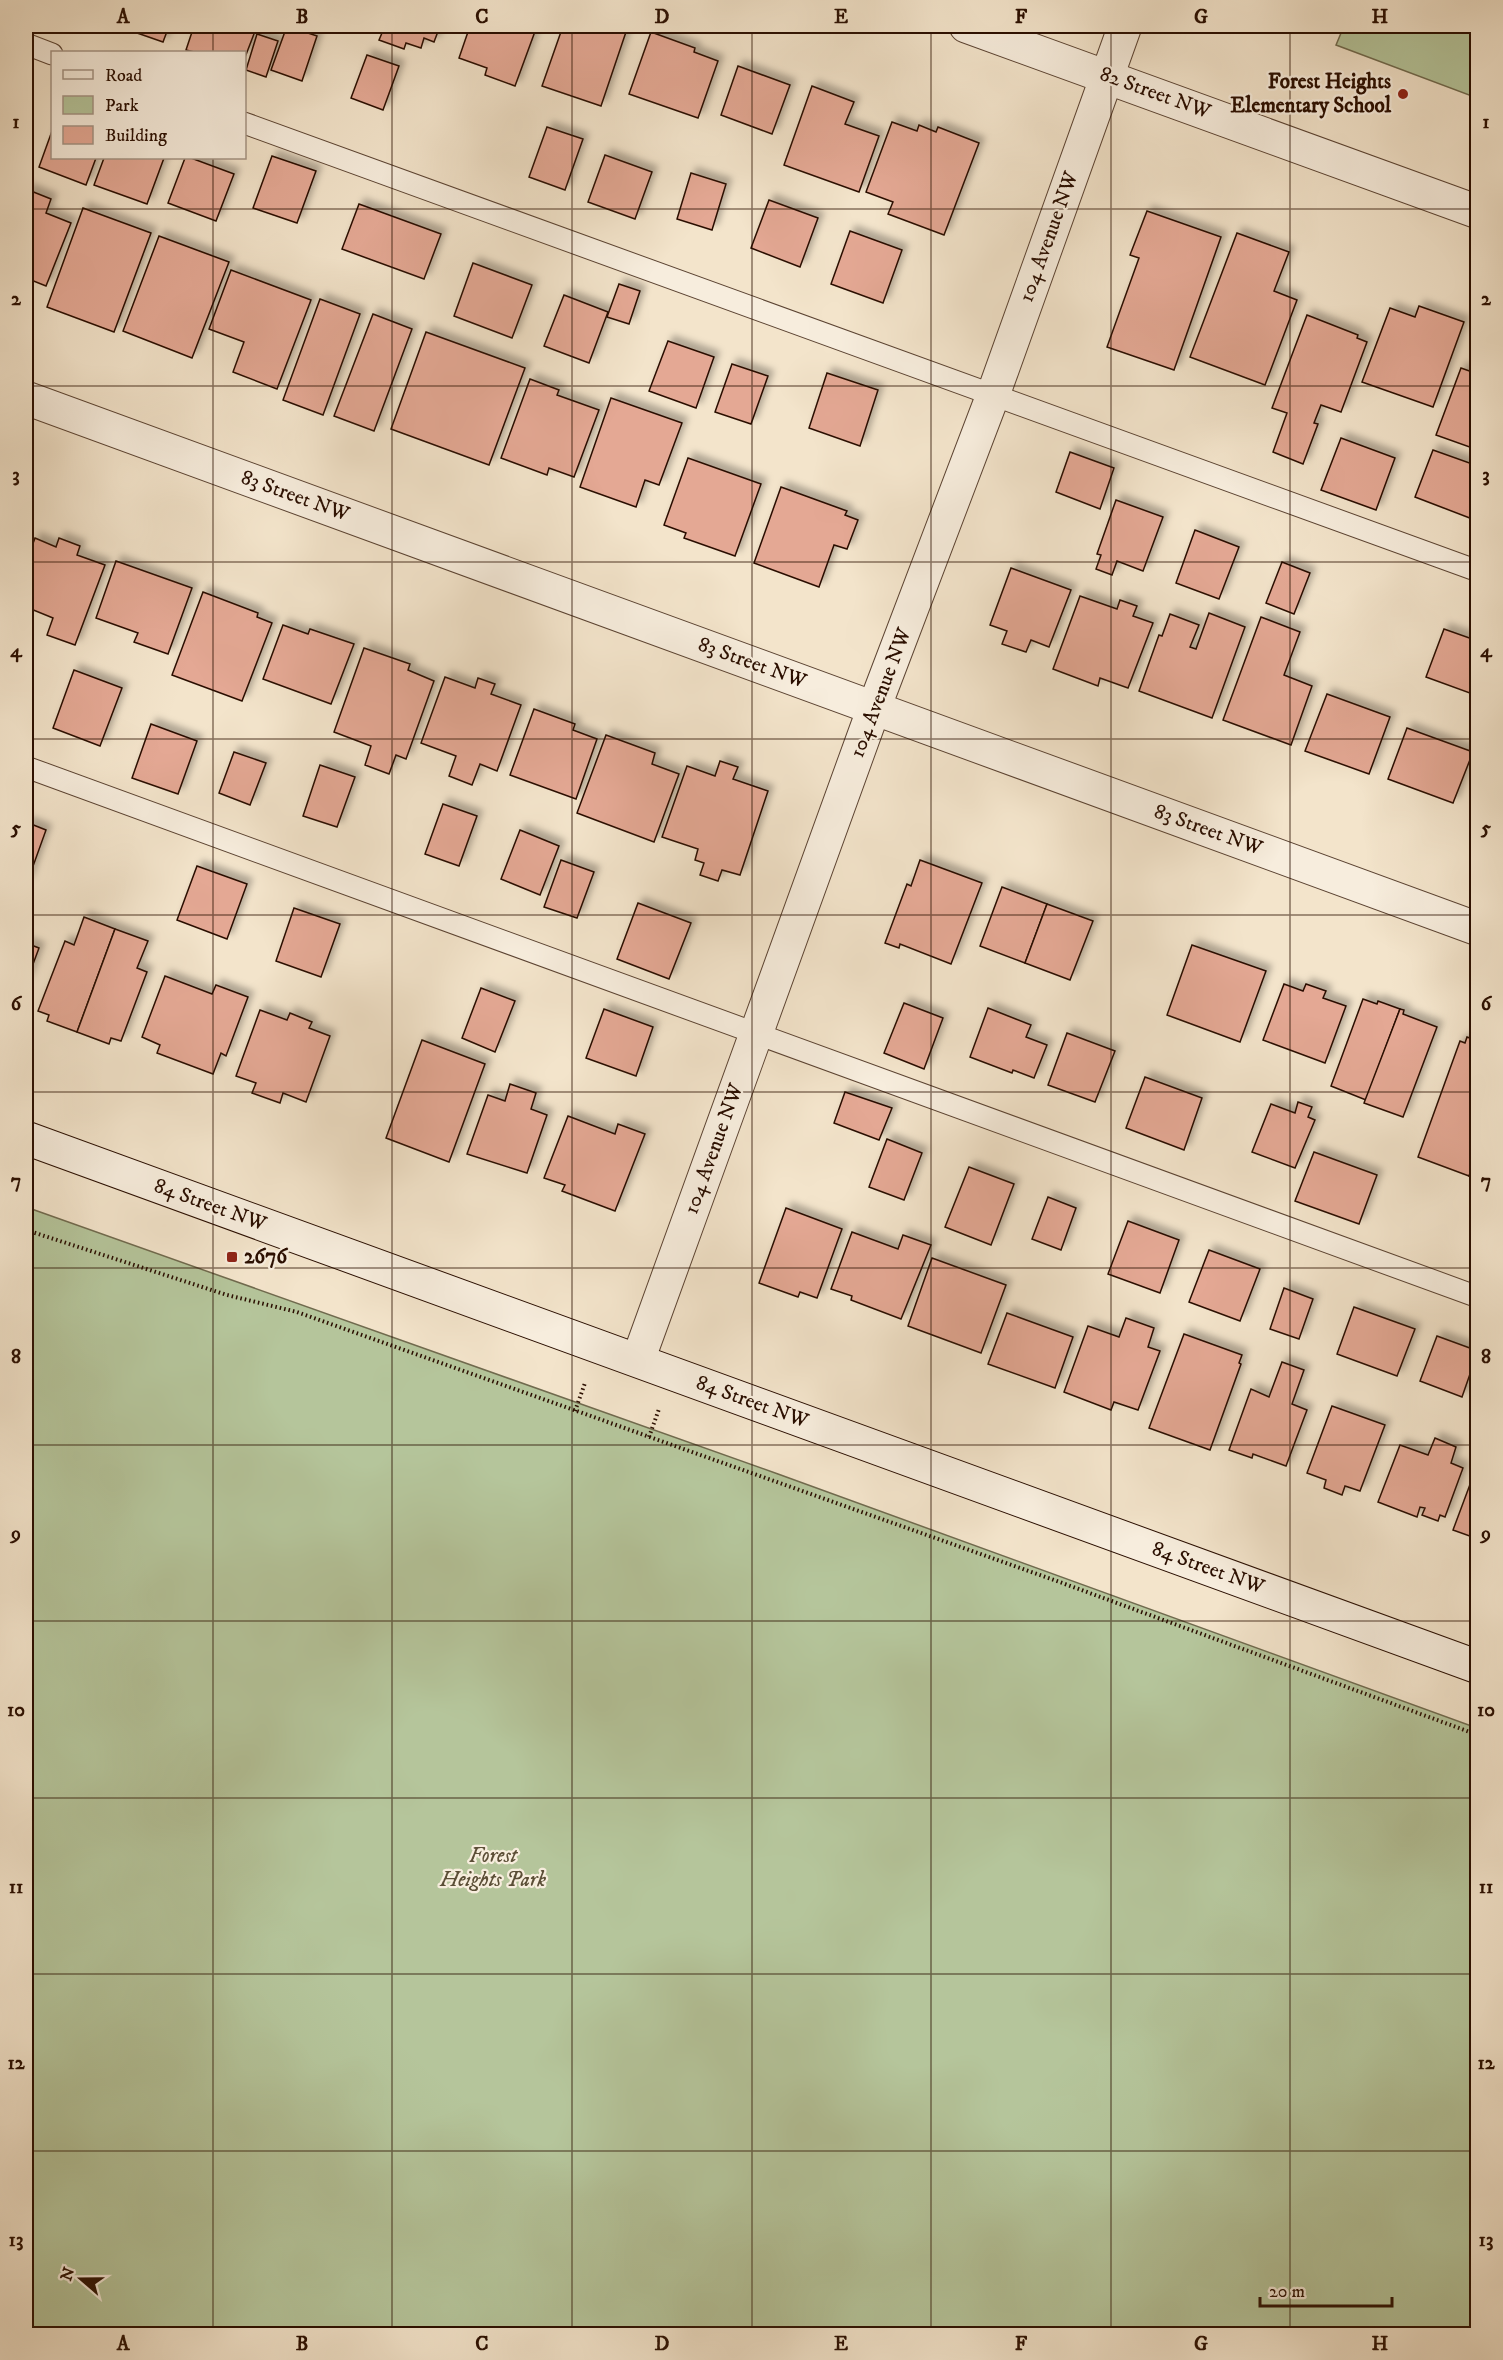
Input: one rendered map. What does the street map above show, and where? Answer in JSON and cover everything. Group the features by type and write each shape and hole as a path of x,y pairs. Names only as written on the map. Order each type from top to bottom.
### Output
{"street":[{"name":"82 Street NW","path":"966,26 1478,212"},
{"name":"104 Avenue NW","path":"638,1360 754,1034 874,708 993,395 1125,26"},
{"name":"83 Street NW","path":"26,398 1478,929"},
{"name":"84 Street NW","path":"26,1138 1478,1666"}],"lane":[{"path":"26,44 51,54"},
{"path":"246,124 1478,571"},
{"path":"26,767 1478,1297"}],"path":[{"path":"26,1230 227,1295 297,1312 1065,1584 1478,1735"}],"green space":[{"path":"1344,26 1477,26 1477,98 1336,45"},
{"name":"Forest Heights Park","path":"26,1207 778,1474 1477,1728 1477,2334 26,2334"}],"building":[{"path":"117,26 169,26 163,42"},
{"path":"194,26 257,26 246,55 246,51 186,50"},
{"path":"287,26 317,36 302,81 271,70"},
{"path":"385,26 440,26 434,42 424,38 421,48 406,43 404,49 379,40"},
{"path":"470,26 537,26 515,86 485,75 487,68 459,58"},
{"path":"563,26 628,26 601,106 542,86"},
{"path":"651,32 695,48 694,52 718,61 698,118 629,94"},
{"path":"257,34 278,41 266,77 246,70"},
{"path":"367,55 399,66 383,110 351,98"},
{"path":"738,66 790,85 772,134 721,115"},
{"path":"812,86 854,102 845,124 879,136 859,192 784,165"},
{"path":"892,122 917,131 919,125 936,132 938,127 979,143 944,235 888,214 893,202 866,192"},
{"path":"547,127 583,139 565,190 529,177"},
{"path":"51,134 51,159 96,159 86,185 39,167"},
{"path":"605,155 652,172 635,219 588,202"},
{"path":"272,156 316,171 297,223 253,208"},
{"path":"104,159 164,159 147,204 94,185"},
{"path":"185,159 194,159 234,174 216,221 168,203"},
{"path":"691,173 726,184 712,230 677,219"},
{"path":"26,189 51,199 46,213 71,223 46,286 26,278"},
{"path":"769,200 818,218 800,267 751,248"},
{"path":"359,204 441,234 424,279 342,249"},
{"path":"83,208 151,233 114,332 47,307"},
{"path":"1147,211 1221,237 1174,370 1107,347 1139,258 1130,255"},
{"path":"850,231 902,250 883,303 831,284"},
{"path":"1237,233 1289,252 1274,291 1297,300 1265,385 1190,357"},
{"path":"159,236 229,262 192,358 123,331"},
{"path":"473,263 532,285 512,338 454,316"},
{"path":"231,270 311,300 277,389 233,372 244,342 209,329"},
{"path":"619,284 640,291 629,324 607,317"},
{"path":"564,295 608,312 589,363 544,346"},
{"path":"320,299 360,314 323,415 283,400"},
{"path":"1419,306 1464,322 1433,407 1362,382 1390,308 1415,317"},
{"path":"373,314 412,329 374,431 334,416"},
{"path":"1307,315 1358,335 1357,338 1367,342 1341,412 1321,405 1314,423 1318,424 1303,464 1273,452 1287,413 1272,408"},
{"path":"426,332 525,368 489,465 391,429"},
{"path":"668,341 714,357 696,408 649,391"},
{"path":"732,364 768,376 751,424 715,412"},
{"path":"1461,368 1478,374 1478,450 1436,435"},
{"path":"827,373 878,390 860,446 809,428"},
{"path":"530,379 559,390 557,395 599,410 574,477 549,468 547,475 501,458"},
{"path":"611,398 682,423 659,485 645,480 636,507 580,487"},
{"path":"1341,438 1395,458 1376,510 1321,490"},
{"path":"1433,450 1478,466 1478,514 1475,520 1415,497"},
{"path":"1070,452 1114,468 1100,509 1056,492"},
{"path":"688,458 761,484 735,556 684,538 686,533 664,525"},
{"path":"781,487 847,511 845,515 858,520 847,549 834,545 819,587 754,563"},
{"path":"1116,500 1163,517 1143,571 1117,561 1112,575 1096,569 1101,555 1097,554"},
{"path":"1195,530 1239,547 1219,599 1176,583"},
{"path":"35,538 56,547 59,538 80,546 77,555 105,565 75,645 47,635 53,618 26,607 26,563"},
{"path":"116,561 192,588 168,654 134,642 138,633 96,618"},
{"path":"1282,562 1310,573 1294,614 1266,603"},
{"path":"1011,568 1071,590 1049,647 1031,640 1026,652 1002,644 1007,631 990,625"},
{"path":"203,592 258,613 257,617 272,623 242,701 172,675"},
{"path":"1080,596 1117,609 1120,600 1137,606 1133,616 1153,623 1128,688 1100,678 1098,686 1053,669"},
{"path":"1209,613 1245,627 1212,718 1139,691 1159,635 1162,636 1170,614 1199,625 1190,647 1196,649"},
{"path":"1261,617 1300,632 1284,675 1312,686 1291,745 1223,720"},
{"path":"283,625 308,634 310,629 354,644 331,704 263,679"},
{"path":"1444,629 1478,641 1478,696 1426,677"},
{"path":"364,648 410,664 408,670 434,681 406,759 396,755 389,774 365,765 371,746 334,732"},
{"path":"74,670 122,688 100,746 53,728"},
{"path":"445,677 475,688 478,678 495,684 491,694 521,705 497,771 480,764 472,785 449,776 456,756 421,743"},
{"path":"1327,694 1390,717 1369,774 1305,751"},
{"path":"534,709 575,724 573,730 597,739 576,799 510,775"},
{"path":"151,724 197,741 178,794 132,778"},
{"path":"1407,728 1473,752 1453,803 1388,779"},
{"path":"606,735 655,753 652,764 679,774 654,842 577,813"},
{"path":"234,752 266,763 250,805 219,793"},
{"path":"720,761 738,767 733,779 768,791 740,875 722,870 718,881 700,875 704,863 695,860 698,849 662,837 687,766 715,776"},
{"path":"320,765 355,777 337,827 303,816"},
{"path":"1478,779 1478,802 1470,799"},
{"path":"443,804 477,816 459,866 425,854"},
{"path":"26,822 46,830 27,883 26,882"},
{"path":"520,830 559,846 540,895 501,879"},
{"path":"561,860 594,872 577,918 544,907"},
{"path":"920,860 982,883 951,964 900,944 899,948 885,943 907,884 911,886"},
{"path":"197,866 247,884 227,939 177,920"},
{"path":"1002,887 1047,904 1025,963 980,946"},
{"path":"638,903 691,923 669,979 617,959"},
{"path":"1047,904 1093,921 1070,980 1025,963"},
{"path":"294,908 340,924 321,977 276,961"},
{"path":"84,917 115,929 77,1032 47,1021 49,1015 38,1011 65,941 74,945"},
{"path":"115,929 148,941 137,968 147,972 121,1041 111,1038 109,1044 77,1032"},
{"path":"26,943 39,948 26,983"},
{"path":"1192,945 1266,971 1240,1042 1167,1015"},
{"path":"165,976 212,994 216,985 248,997 226,1056 221,1053 213,1074 157,1053 160,1045 142,1037"},
{"path":"1284,984 1303,991 1306,984 1326,991 1323,998 1346,1006 1325,1063 1263,1040"},
{"path":"481,988 515,1001 495,1052 462,1038"},
{"path":"1363,999 1377,1004 1378,1001 1400,1009 1366,1100 1331,1086"},
{"path":"904,1003 943,1018 924,1069 884,1053"},
{"path":"988,1008 1031,1025 1026,1037 1047,1045 1034,1078 1013,1070 1012,1073 970,1057"},
{"path":"604,1009 653,1027 636,1076 586,1058"},
{"path":"1400,1009 1404,1010 1403,1014 1437,1027 1403,1117 1364,1103"},
{"path":"260,1010 287,1020 290,1013 312,1022 309,1028 330,1036 306,1102 283,1093 280,1103 252,1093 256,1083 236,1076"},
{"path":"1067,1033 1115,1051 1095,1102 1048,1085"},
{"path":"1467,1037 1478,1041 1478,1153 1469,1176 1418,1157 1460,1041 1465,1043"},
{"path":"422,1040 485,1064 449,1162 386,1138"},
{"path":"1145,1077 1202,1098 1184,1150 1126,1128"},
{"path":"510,1084 536,1093 531,1109 547,1115 527,1173 467,1154 488,1095 505,1101"},
{"path":"845,1092 892,1108 879,1140 834,1123"},
{"path":"1298,1102 1312,1107 1308,1117 1315,1120 1295,1168 1252,1152 1271,1104 1295,1113"},
{"path":"568,1116 615,1134 618,1124 645,1134 615,1211 562,1191 565,1185 544,1178"},
{"path":"887,1139 922,1153 904,1200 869,1187"},
{"path":"1314,1152 1377,1175 1359,1224 1295,1201"},
{"path":"1478,1153 1478,1179 1469,1176"},
{"path":"969,1167 1014,1184 991,1245 945,1227"},
{"path":"1048,1197 1076,1208 1061,1250 1032,1239"},
{"path":"786,1208 842,1229 817,1298 800,1292 798,1297 759,1283"},
{"path":"1128,1221 1179,1240 1160,1293 1108,1274"},
{"path":"852,1232 898,1249 903,1235 931,1245 901,1319 851,1300 852,1296 831,1289"},
{"path":"1209,1250 1260,1269 1240,1321 1189,1302"},
{"path":"932,1258 1006,1285 981,1353 908,1326"},
{"path":"1284,1288 1313,1299 1299,1339 1270,1329"},
{"path":"1354,1307 1415,1329 1397,1376 1337,1354"},
{"path":"1007,1313 1073,1337 1055,1388 988,1364"},
{"path":"1126,1318 1154,1328 1148,1347 1160,1351 1138,1410 1114,1402 1111,1410 1064,1392 1088,1326 1119,1337"},
{"path":"1184,1334 1242,1355 1239,1363 1241,1364 1210,1450 1149,1428"},
{"path":"1437,1336 1478,1351 1462,1397 1420,1381"},
{"path":"1282,1362 1304,1370 1292,1404 1307,1410 1286,1466 1253,1454 1252,1458 1229,1450 1251,1389 1269,1397"},
{"path":"1332,1406 1385,1425 1360,1491 1345,1486 1342,1495 1324,1488 1326,1480 1307,1473"},
{"path":"1435,1438 1456,1447 1451,1463 1463,1468 1445,1517 1440,1515 1438,1521 1422,1515 1425,1508 1420,1507 1417,1517 1378,1502 1400,1445 1428,1455"},
{"path":"1478,1463 1478,1539 1453,1530"}],"place":[{"name":"Forest Heights Elementary School","path":"1403,94"},
{"name":"2676","path":"232,1257"}]}
